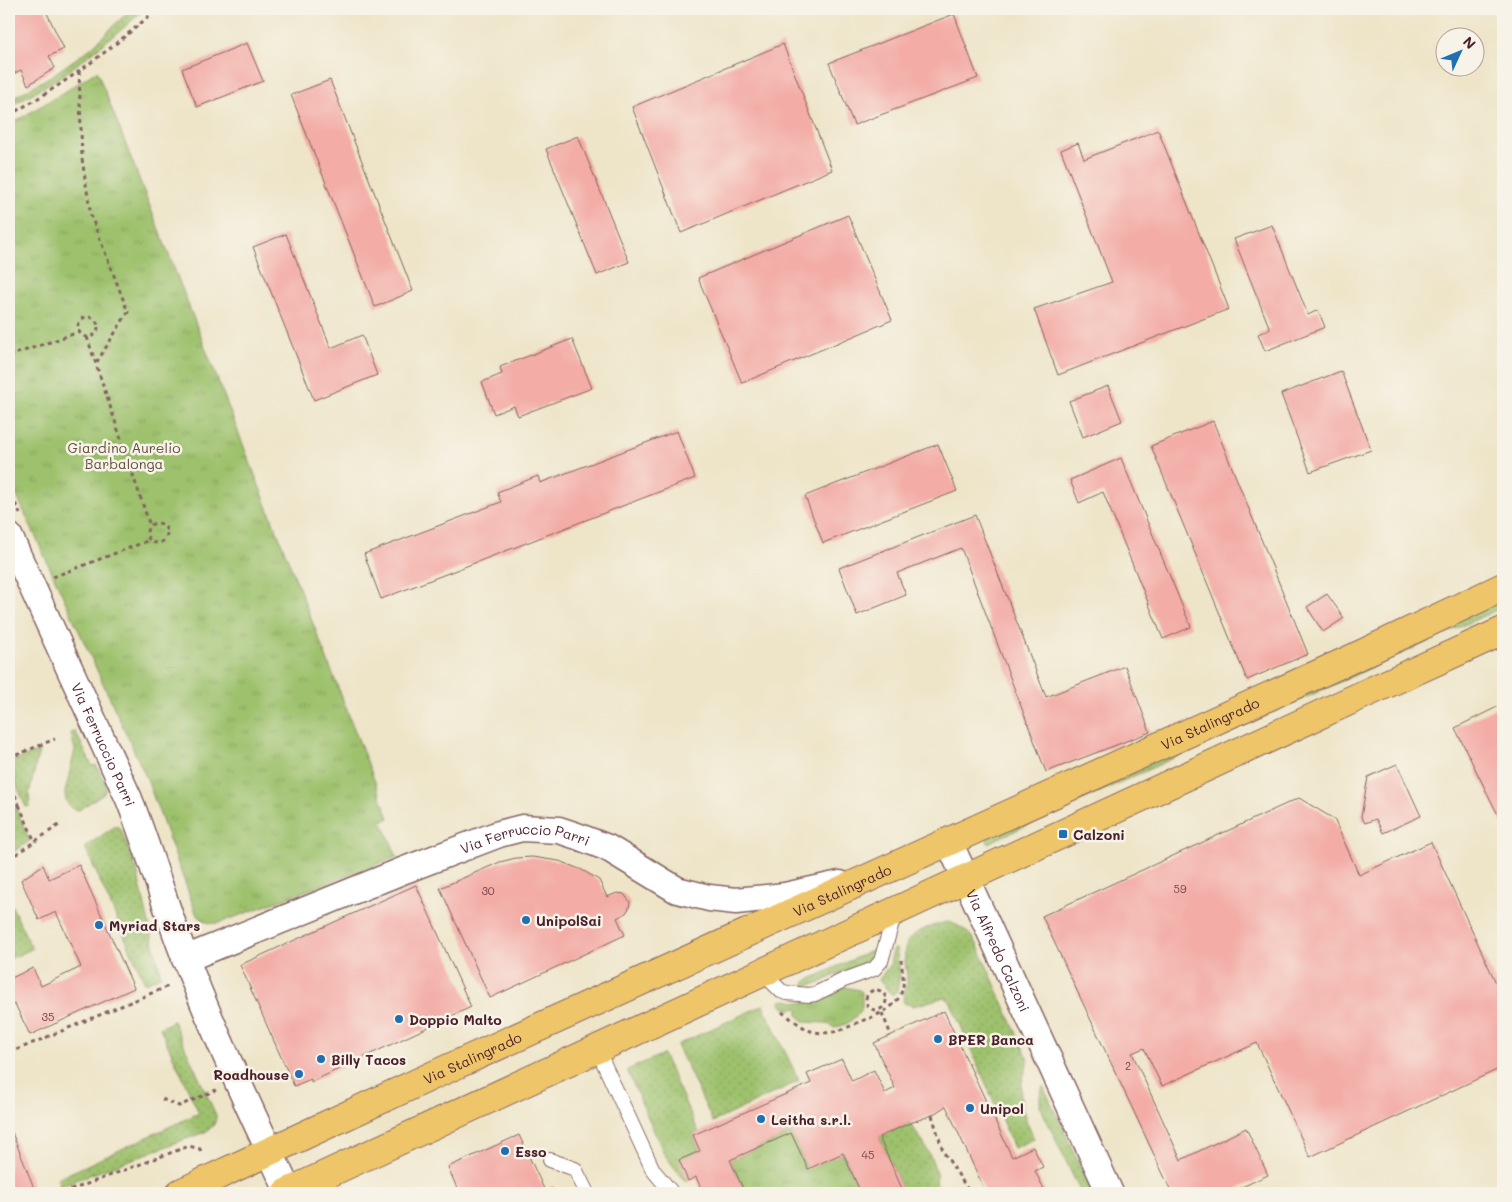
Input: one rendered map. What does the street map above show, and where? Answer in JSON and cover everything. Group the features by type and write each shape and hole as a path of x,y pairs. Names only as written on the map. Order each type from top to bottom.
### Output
{"main road":[{"name":"Via Stalingrado","path":"180,1193 1340,664 1503,587"},
{"path":"288,1193 1503,631"}],"street":[{"name":"Via Ferruccio Parri","path":"9,536 128,799 144,837 186,959 288,1193"},
{"name":"Via Ferruccio Parri","path":"186,959 402,871 499,834 522,828 559,830 577,836 608,848 676,890 709,898 736,901 784,896 868,878"},
{"name":"Via Alfredo Calzoni","path":"949,842 1110,1193"}],"lane":[{"path":"763,973 786,993 809,995 816,994 844,980 874,969 881,961 895,912"},
{"path":"597,1049 653,1170 665,1190"},
{"path":"550,1160 575,1169 587,1193"}],"path":[{"path":"9,115 30,104 79,71 157,9"},
{"path":"79,71 82,159 91,216 128,312 95,365"},
{"path":"86,317 95,320 98,330 93,336 86,337 78,332 80,320 86,317"},
{"path":"9,356 78,332"},
{"path":"86,337 150,526 147,535 150,540 156,543 163,542 168,532 162,524 156,523 150,526"},
{"path":"49,579 150,540"},
{"path":"9,758 55,739"},
{"path":"9,780 35,842"},
{"path":"9,809 19,805"},
{"path":"9,859 59,825"},
{"path":"780,1010 809,1030 820,1032 841,1031 894,1004 903,987 900,954"},
{"path":"9,1053 170,984 173,993"},
{"path":"872,990 882,992 886,998 881,1011 870,1009 866,1004 867,994 872,990"},
{"path":"881,1011 891,1035"},
{"path":"162,1099 178,1106 216,1090"},
{"path":"932,1115 944,1151 970,1193"},
{"path":"64,1193 189,1146 200,1149 202,1154"}],"green space":[{"path":"131,9 145,9 62,76 9,107 9,100 51,76 91,48"},
{"name":"Giardino Aurelio Barbalonga","path":"97,71 389,818 382,821 397,857 219,923 206,922 196,913 147,779 9,479 9,125"},
{"path":"1503,600 1503,607 988,843 987,838"},
{"path":"75,731 92,766 96,765 107,787 104,793 79,810 68,804 65,792 75,750 71,733"},
{"path":"39,751 29,794 30,806 26,807 9,768 9,763"},
{"path":"9,791 30,841 9,855"},
{"path":"117,825 136,867 161,976 145,983 85,847"},
{"path":"9,900 32,949 9,959"},
{"path":"948,922 965,930 977,944 1027,1057 1027,1065 1022,1080 1021,1101 1034,1139 1014,1148 951,1003 945,997 913,1006 904,1003 903,997 907,981 905,950 910,938 922,930"},
{"path":"877,949 877,954 873,960 820,983 805,986 804,983 806,981"},
{"path":"893,949 896,949 900,974 897,991 892,995 879,980 890,964"},
{"path":"844,987 862,992 862,1008 848,1023 835,1028 826,1023 805,1022 798,1016 798,1008 786,1010 781,1004 781,1001 785,1000 796,1002 816,1001"},
{"path":"763,1005 799,1081 713,1122 677,1045"},
{"path":"173,1021 216,1115 214,1125 205,1132 60,1186 57,1179 199,1113 160,1028"},
{"path":"663,1054 699,1133 693,1135 700,1151 688,1181 684,1180 664,1154 627,1070"},
{"path":"1043,1086 1093,1193 1081,1193 1040,1106"},
{"path":"910,1123 933,1163 938,1193 904,1193 879,1137"},
{"path":"791,1133 808,1168 843,1153 861,1193 745,1193 730,1160"}],"building":[{"path":"9,9 45,9 64,49 49,56 55,68 28,85 21,70 9,76"},
{"path":"954,14 978,78 854,125 829,63"},
{"path":"247,43 263,81 197,107 182,69"},
{"path":"783,44 832,170 681,233 632,107"},
{"path":"330,80 413,291 375,307 291,95"},
{"path":"1158,130 1229,309 1058,375 1034,309 1112,282 1061,150 1078,143 1084,159"},
{"path":"578,136 629,262 597,275 546,149"},
{"path":"848,215 892,320 742,383 698,278"},
{"path":"1272,225 1308,315 1318,310 1325,327 1265,351 1258,334 1270,329 1234,239"},
{"path":"286,234 331,348 362,335 377,375 314,400 253,247"},
{"path":"572,339 592,388 518,416 514,406 494,414 482,382 502,374 500,367"},
{"path":"1341,371 1371,450 1310,472 1281,394"},
{"path":"1108,386 1122,421 1083,437 1069,401"},
{"path":"1213,421 1308,654 1247,680 1151,446"},
{"path":"677,431 695,478 381,599 364,554 501,502 497,492 538,476 540,483"},
{"path":"938,444 957,491 823,543 805,496"},
{"path":"1121,458 1191,627 1163,639 1103,492 1079,503 1070,480"},
{"path":"975,515 1046,697 1125,666 1150,732 1046,772 961,548 897,573 906,595 857,615 839,568"},
{"path":"1327,594 1344,618 1323,632 1307,607"},
{"path":"1503,704 1503,825 1455,728"},
{"path":"1397,764 1421,816 1383,833 1376,819 1365,823 1361,817 1368,777"},
{"path":"1299,798 1334,819 1359,875 1431,842 1503,998 1503,1067 1310,1157 1257,1043 1162,1086 1144,1048 1132,1053 1181,1160 1246,1128 1268,1175 1229,1193 1172,1193 1042,916"},
{"path":"532,857 559,861 582,870 599,880 607,897 617,893 624,894 630,902 629,908 626,913 617,918 625,935 490,998 440,888 500,862"},
{"path":"43,865 49,879 79,865 134,988 30,1035 15,1004 9,1007 9,979 33,968 41,986 81,967 56,912 39,920 21,880"},
{"path":"416,885 471,1007 311,1082 311,1079 294,1086 240,965"},
{"path":"944,1011 1012,1157 1033,1147 1043,1167 1035,1171 1046,1193 986,1193 946,1106 932,1115 879,1137 904,1193 861,1193 843,1153 808,1169 791,1133 730,1160 745,1193 703,1193 696,1177 688,1181 679,1160 700,1151 693,1135 811,1083 807,1074 842,1059 852,1081 874,1070 885,1093 895,1088 874,1043"},
{"path":"9,1125 36,1193 9,1193"},
{"name":"Esso","path":"519,1135 545,1191 552,1188 554,1193 459,1193 448,1167"}],"place":[{"name":"Calzoni","path":"1063,834"},
{"name":"UnipolSai","path":"526,920"},
{"name":"Myriad Stars","path":"99,925"},
{"name":"Doppio Malto","path":"399,1019"},
{"name":"BPER Banca","path":"938,1039"},
{"name":"Billy Tacos","path":"321,1059"},
{"name":"Roadhouse","path":"299,1074"},
{"name":"Unipol","path":"970,1108"},
{"name":"Leitha s.r.l.","path":"761,1119"},
{"name":"Esso","path":"505,1151"}]}
